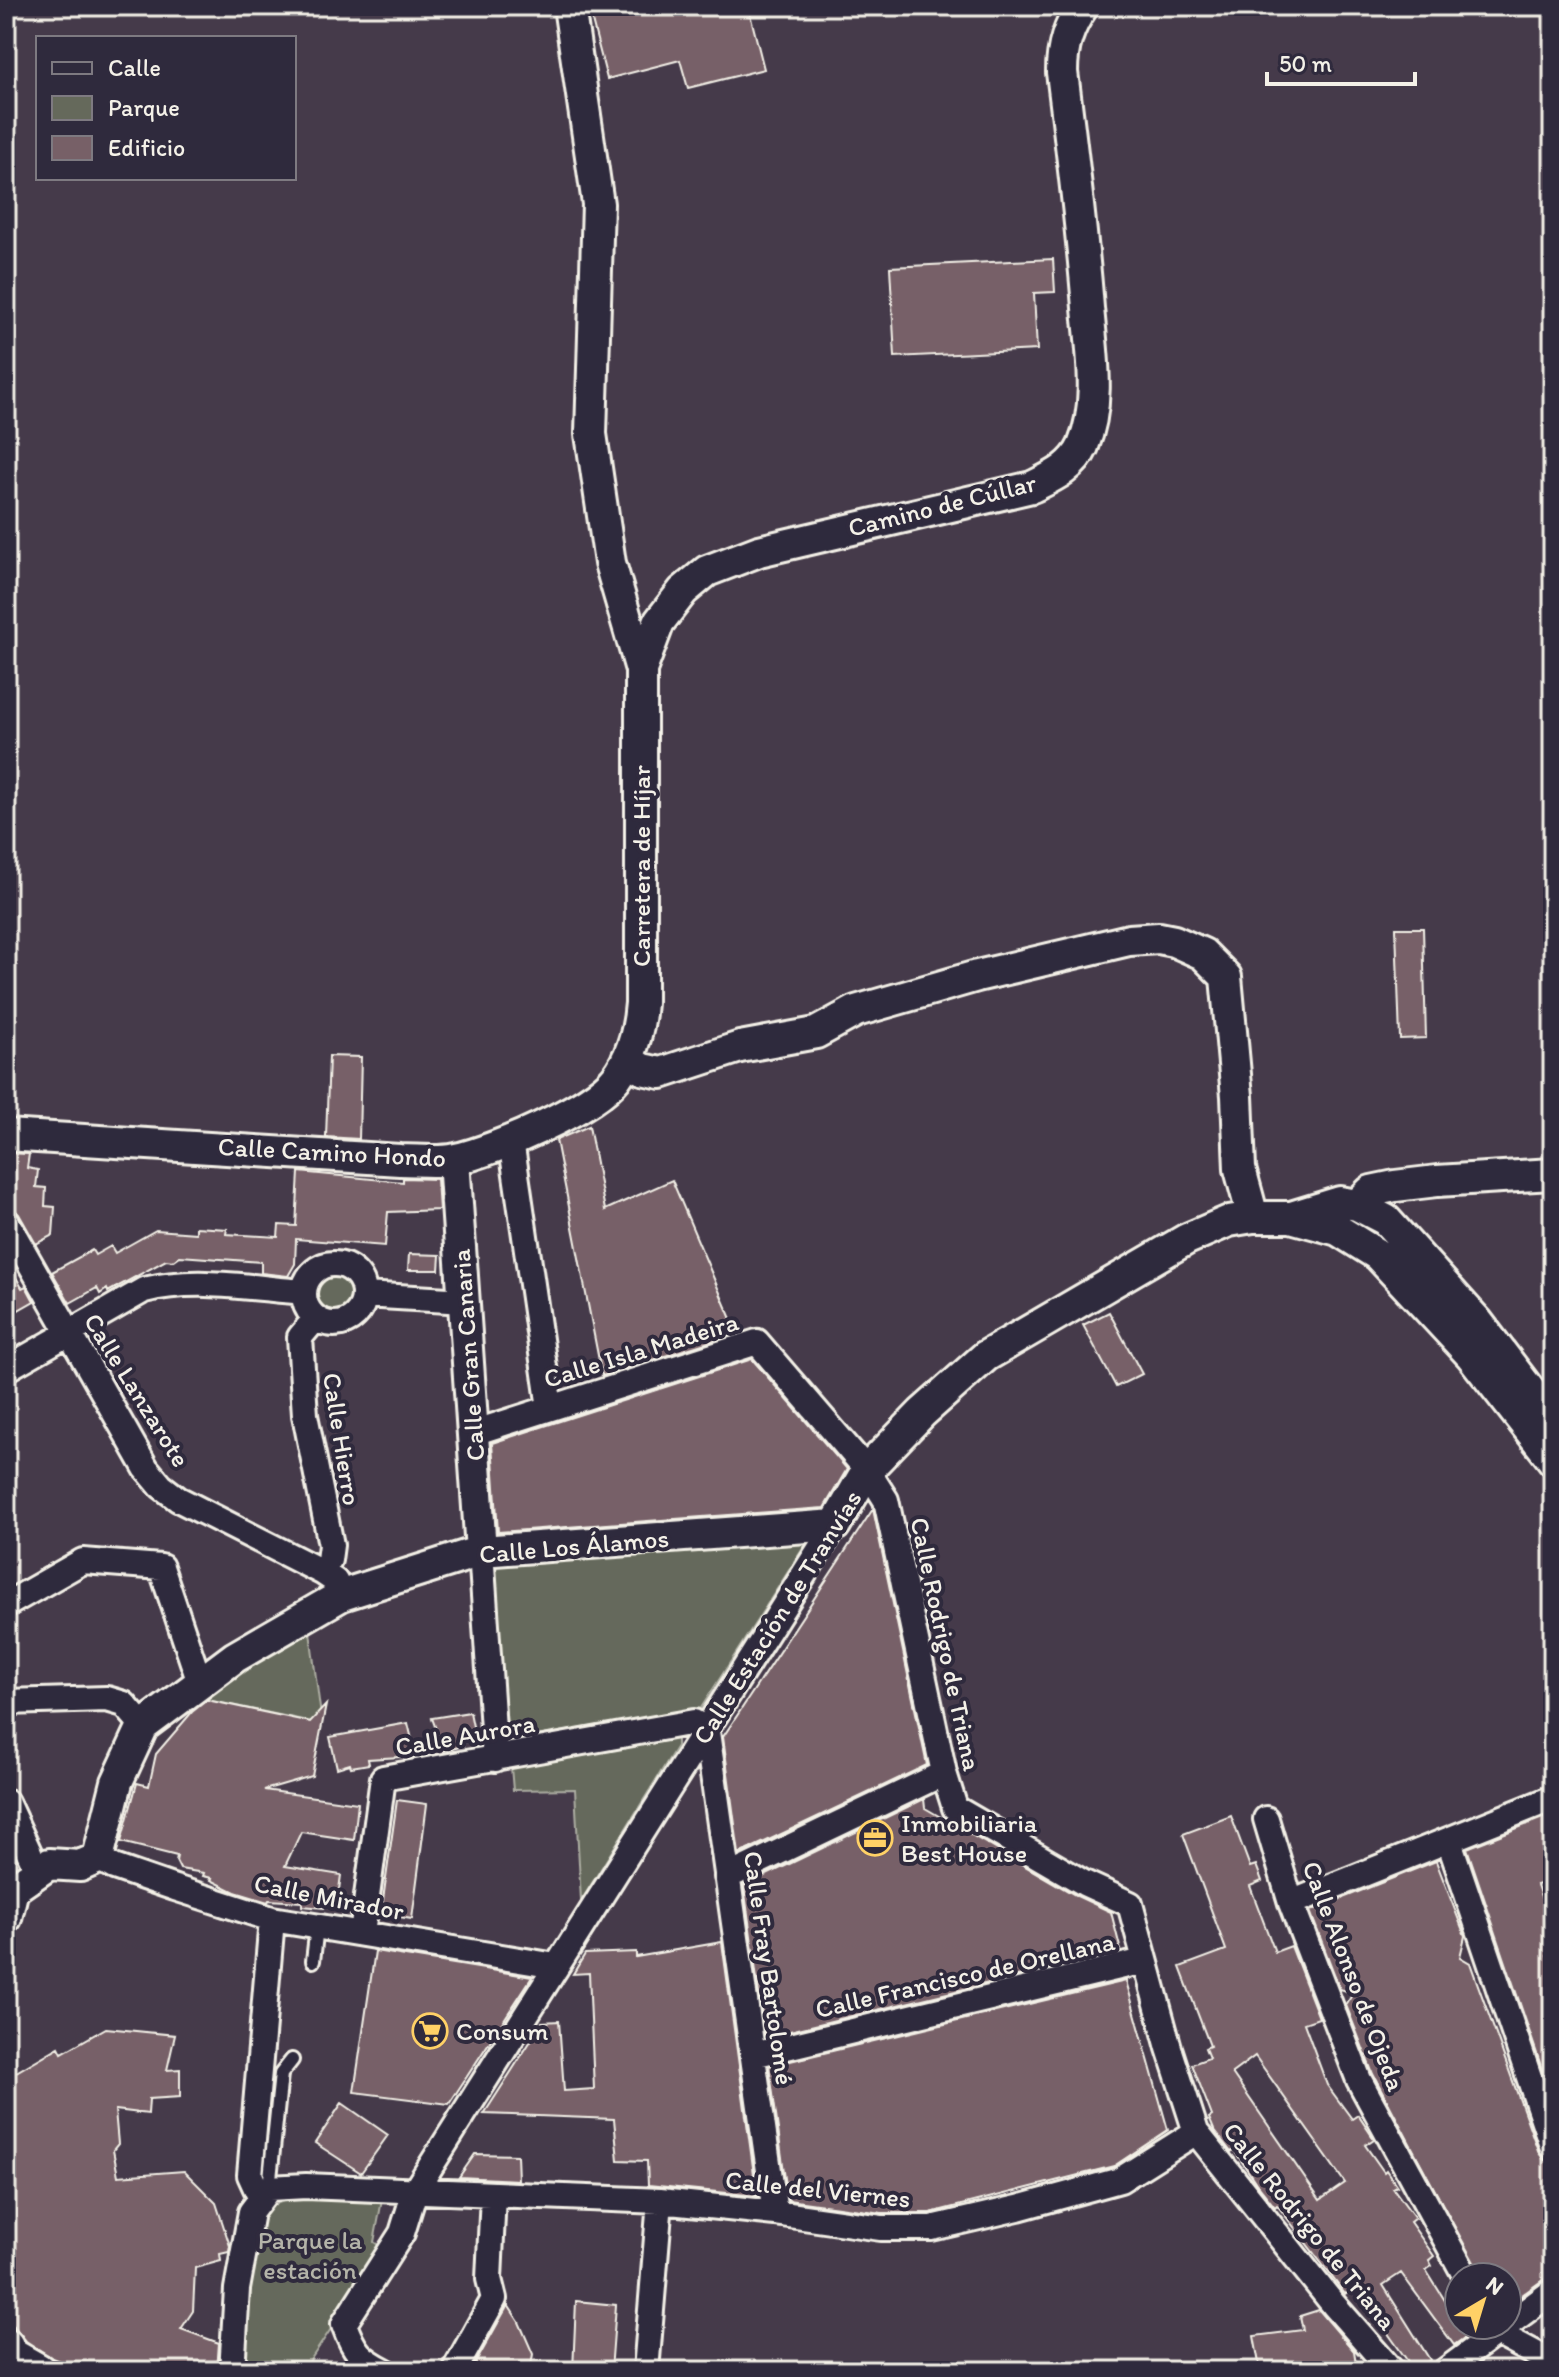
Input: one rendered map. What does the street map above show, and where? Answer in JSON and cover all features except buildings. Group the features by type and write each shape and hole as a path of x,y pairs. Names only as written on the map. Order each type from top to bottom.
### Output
{"street":[{"path":"569,6 598,204 591,434 610,563 641,670"},
{"name":"Camino de Cúllar","path":"641,670 659,622 683,591 707,571 759,551 1032,487 1067,469 1082,449 1094,408 1092,354 1084,252 1062,62 1067,36 1083,6"},
{"name":"Carretera de Híjar","path":"627,1059 639,1027 641,1003 641,670"},
{"path":"627,1059 642,1069 661,1073 740,1047 816,1033 856,1011 977,976 1129,940 1159,938 1174,941 1203,954 1226,977 1240,1169 1253,1217"},
{"name":"Calle Camino Hondo","path":"6,1135 400,1160 454,1160 511,1140 601,1094 616,1078 627,1059"},
{"path":"511,1140 550,1408"},
{"name":"Calle Gran Canaria","path":"454,1160 481,1551"},
{"path":"1553,1174 1395,1186 1371,1191 1357,1205 1357,1220 1378,1255 1471,1355 1553,1460"},
{"path":"1291,1217 1340,1202 1357,1205 1386,1220 1477,1321 1553,1421"},
{"name":"Calle Estación de Tranvías","path":"385,2371 363,2359 353,2347 344,2324 402,2233 415,2191 707,1732 867,1470 922,1413 986,1356 1187,1239 1229,1221 1253,1217 1291,1217"},
{"path":"1291,1217 1338,1230 1378,1255"},
{"name":"Calle Lanzarote","path":"6,1221 146,1468 161,1486 178,1499 322,1572 335,1581 342,1595"},
{"path":"330,1264 341,1264 358,1276 364,1295 358,1312 334,1324 316,1318 305,1302 304,1292 312,1273 330,1264"},
{"path":"6,1369 144,1290 169,1284 304,1292"},
{"path":"364,1295 465,1301"},
{"name":"Calle Hierro","path":"316,1318 300,1337 305,1415 331,1545 329,1560 322,1572"},
{"name":"Calle Isla Madeira","path":"473,1433 757,1342 867,1470"},
{"name":"Calle Rodrigo de Triana","path":"867,1470 886,1500 944,1773 955,1808 1084,1883 1130,1904 1144,1961 1196,2132 1334,2305 1392,2371"},
{"name":"Calle Los Álamos","path":"98,1858 117,1782 143,1726 235,1657 342,1595 481,1551 835,1525"},
{"path":"481,1551 495,1759"},
{"path":"6,1605 83,1561 161,1567 200,1683"},
{"path":"6,1702 107,1699 124,1704 143,1726"},
{"name":"Calle Aurora","path":"362,1933 383,1778 694,1722 707,1732"},
{"name":"Calle Fray Bartolomé","path":"707,1732 775,2213"},
{"path":"727,1877 944,1773"},
{"path":"1291,1903 1553,1798"},
{"path":"6,1802 38,1872"},
{"name":"Calle Alonso de Ojeda","path":"1266,1819 1291,1903 1359,2080 1457,2261"},
{"path":"1449,1841 1553,2148"},
{"path":"6,1918 13,1889 49,1864 80,1866 98,1858"},
{"name":"Calle Mirador","path":"98,1858 150,1880 272,1919 556,1966"},
{"path":"265,2193 250,2175 272,1919"},
{"name":"Calle Francisco de Orellana","path":"753,2055 1144,1961"},
{"name":"Calle del Viernes","path":"415,2191 660,2201 881,2228 932,2228 1120,2180 1196,2132"},
{"path":"232,2371 237,2289 251,2212 265,2193 306,2186 415,2191"},
{"path":"454,2371 494,2299 489,2279 493,2194"},
{"path":"646,2371 660,2201"},
{"path":"1523,2310 1553,2291"},
{"path":"1445,2371 1480,2341"},
{"path":"1515,2341 1553,2363"}],"lane":[{"path":"313,1961 317,1926"},
{"path":"265,2193 281,2074 292,2060"}],"green space":[{"path":"334,1276 346,1281 351,1293 346,1305 334,1310 322,1305 317,1293 322,1281"},
{"path":"809,1539 701,1708 508,1741 493,1562"},
{"path":"310,1632 322,1724 193,1697 270,1645"},
{"path":"677,1736 677,1746 581,1901 575,1789 513,1790 511,1767"},
{"name":"Parque la estación","path":"293,2197 382,2200 374,2242 384,2249 303,2371 239,2371 256,2225 266,2208"}],"place":[{"name":"Inmobiliaria Best House","path":"875,1838"},
{"name":"Consum","path":"430,2031"}]}
